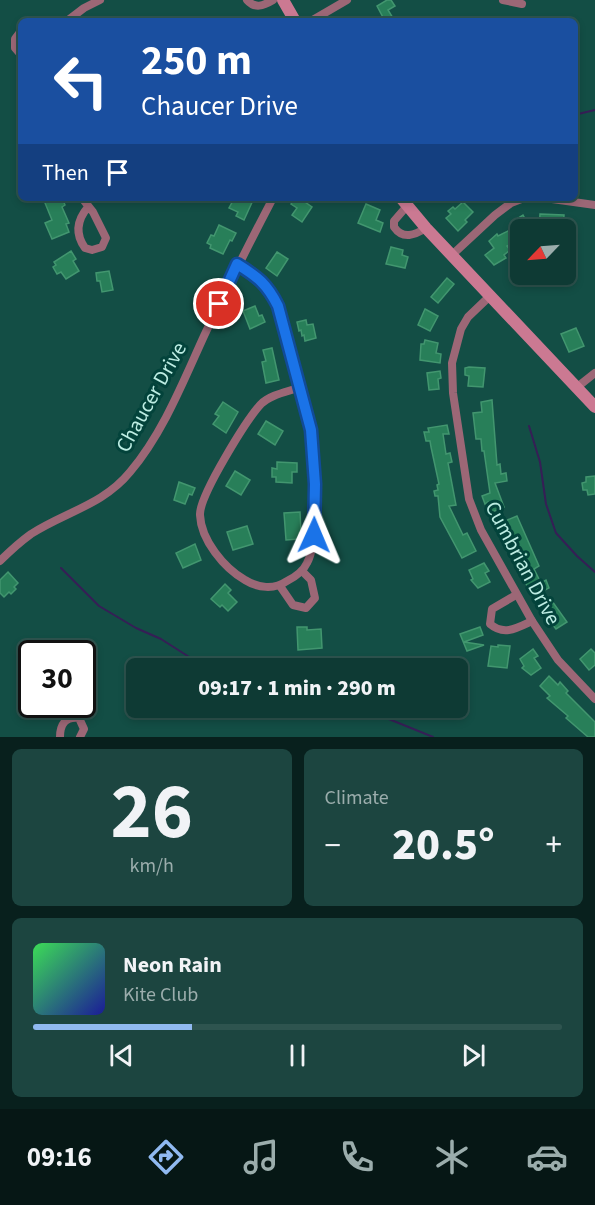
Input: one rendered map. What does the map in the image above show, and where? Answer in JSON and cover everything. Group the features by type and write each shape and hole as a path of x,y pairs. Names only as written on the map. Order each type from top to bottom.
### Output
{"street":[{"path":"71,18 100,0"},
{"path":"247,0 252,5 259,6 273,0"},
{"path":"283,0 293,18"},
{"path":"316,18 346,0"},
{"path":"503,0 522,4"},
{"path":"18,35 15,39 15,48 18,52"},
{"path":"84,201 93,212 106,238 102,247 98,249 85,248 80,242 78,232 82,214 88,207"},
{"name":"Chaucer Drive","path":"0,561 31,534 104,496 130,472 154,436 182,385 237,264 271,201"},
{"path":"452,255 495,215 516,201"},
{"path":"566,201 595,205"},
{"path":"426,228 412,236 397,232 394,221 404,202 595,407"},
{"path":"237,264 257,276 269,289 278,306 311,430 315,484 312,551 302,571 280,586 264,587 251,584 241,578 219,557 209,542 200,514 206,493 249,418 263,402 278,394 298,388"},
{"name":"Cumbrian Drive","path":"491,295 468,316 461,329 452,363 453,393 469,499 473,512 516,596 558,660 595,699"},
{"path":"576,388 595,373"},
{"path":"280,586 293,605 306,608 315,598 310,580 302,571"},
{"path":"516,596 492,609 490,624 497,630 507,631 532,621"},
{"path":"60,737 60,729 65,720 72,717 79,718 82,723 84,729 80,737"}],"building":[{"path":"391,0 395,6 388,10 393,18 383,18 377,6"},
{"path":"44,201 63,201 65,205 62,207 69,223 66,224 69,232 52,239 45,223 52,220"},
{"path":"233,201 253,201 244,220 236,216 238,212 229,208"},
{"path":"293,201 303,201 312,207 302,222 292,215 297,208 291,204"},
{"path":"463,202 473,212 458,231 446,218 451,214 448,211 453,207 455,209"},
{"path":"366,204 380,210 376,220 383,223 380,232 358,223"},
{"path":"540,214 564,215 564,219 540,219"},
{"path":"219,225 236,233 223,254 210,248 211,245 207,243 211,235 214,236"},
{"path":"510,230 510,245 507,246 510,250 504,255 506,258 494,265 485,255 494,248 489,241 497,234 498,236"},
{"path":"391,247 403,250 402,255 408,257 405,268 386,264"},
{"path":"71,251 76,259 73,261 79,271 66,279 61,272 57,274 53,267 56,265 54,262"},
{"path":"277,252 288,259 277,276 266,268"},
{"path":"109,271 113,290 102,292 96,273"},
{"path":"447,278 454,284 438,303 431,297"},
{"path":"255,306 259,316 262,315 265,322 250,329 243,311"},
{"path":"425,309 438,316 430,331 418,325"},
{"path":"306,320 307,325 313,324 316,338 305,341 297,322"},
{"path":"576,328 584,346 569,352 561,334"},
{"path":"425,340 438,343 436,353 441,354 440,363 420,360 421,344 424,344"},
{"path":"272,348 279,380 266,383 262,362 266,361 263,350"},
{"path":"465,368 485,368 483,387 468,386 469,376 465,375"},
{"path":"440,371 439,389 429,390 427,373"},
{"path":"492,400 497,465 500,464 501,474 506,473 507,481 495,483 504,507 492,512 488,502 485,504 482,496 490,493 484,451 482,451 481,439 476,439 473,413 482,412 481,402"},
{"path":"223,402 238,412 226,433 213,424 219,416 215,414"},
{"path":"266,421 283,431 275,445 258,434"},
{"path":"447,425 449,434 443,434 446,454 450,453 452,462 448,463 456,505 449,506 463,535 467,533 476,551 462,558 440,517 438,496 435,496 434,491 438,490 437,485 439,484 430,441 426,441 424,432 429,432 428,428"},
{"path":"277,462 297,463 297,472 292,472 292,483 276,482 276,477 272,477 272,468 277,469"},
{"path":"235,471 250,480 241,495 226,486"},
{"path":"595,476 595,494 588,495 587,490 583,490 582,483 586,482 586,477"},
{"path":"179,482 195,488 192,495 189,494 185,504 174,500"},
{"path":"300,512 299,539 286,540 284,513"},
{"path":"517,516 539,566 534,569 541,583 546,580 549,588 543,591 549,603 552,601 567,622 556,629 524,580 529,577 505,531 509,528 505,521"},
{"path":"247,526 253,544 233,550 227,532"},
{"path":"195,544 201,560 183,568 176,553"},
{"path":"484,563 489,571 485,573 490,582 478,588 471,580 473,579 469,570"},
{"path":"8,572 18,583 11,594 9,592 4,597 0,593 0,580"},
{"path":"225,584 231,590 228,593 237,602 228,611 211,599"},
{"path":"297,627 307,627 307,630 321,629 322,648 298,650"},
{"path":"480,627 483,635 464,642 484,645 467,651 460,634"},
{"path":"498,645 510,646 507,668 488,666 491,646 498,647"},
{"path":"533,649 538,656 534,658 541,668 531,675 522,668 524,666 520,659"},
{"path":"591,649 595,653 595,665 589,670 580,659"},
{"path":"549,676 558,685 560,682 568,691 566,693 595,722 595,737 588,737 547,698 550,696 540,686"}],"waterway":[{"path":"578,114 595,110"},
{"path":"529,426 540,462 546,504 556,533 595,572"},
{"path":"61,568 99,606 136,628 161,639 191,658"},
{"path":"386,718 433,737"}],"route":[{"path":"219,304 237,264 257,276 269,289 278,306 311,430 315,484 314,535"}]}
